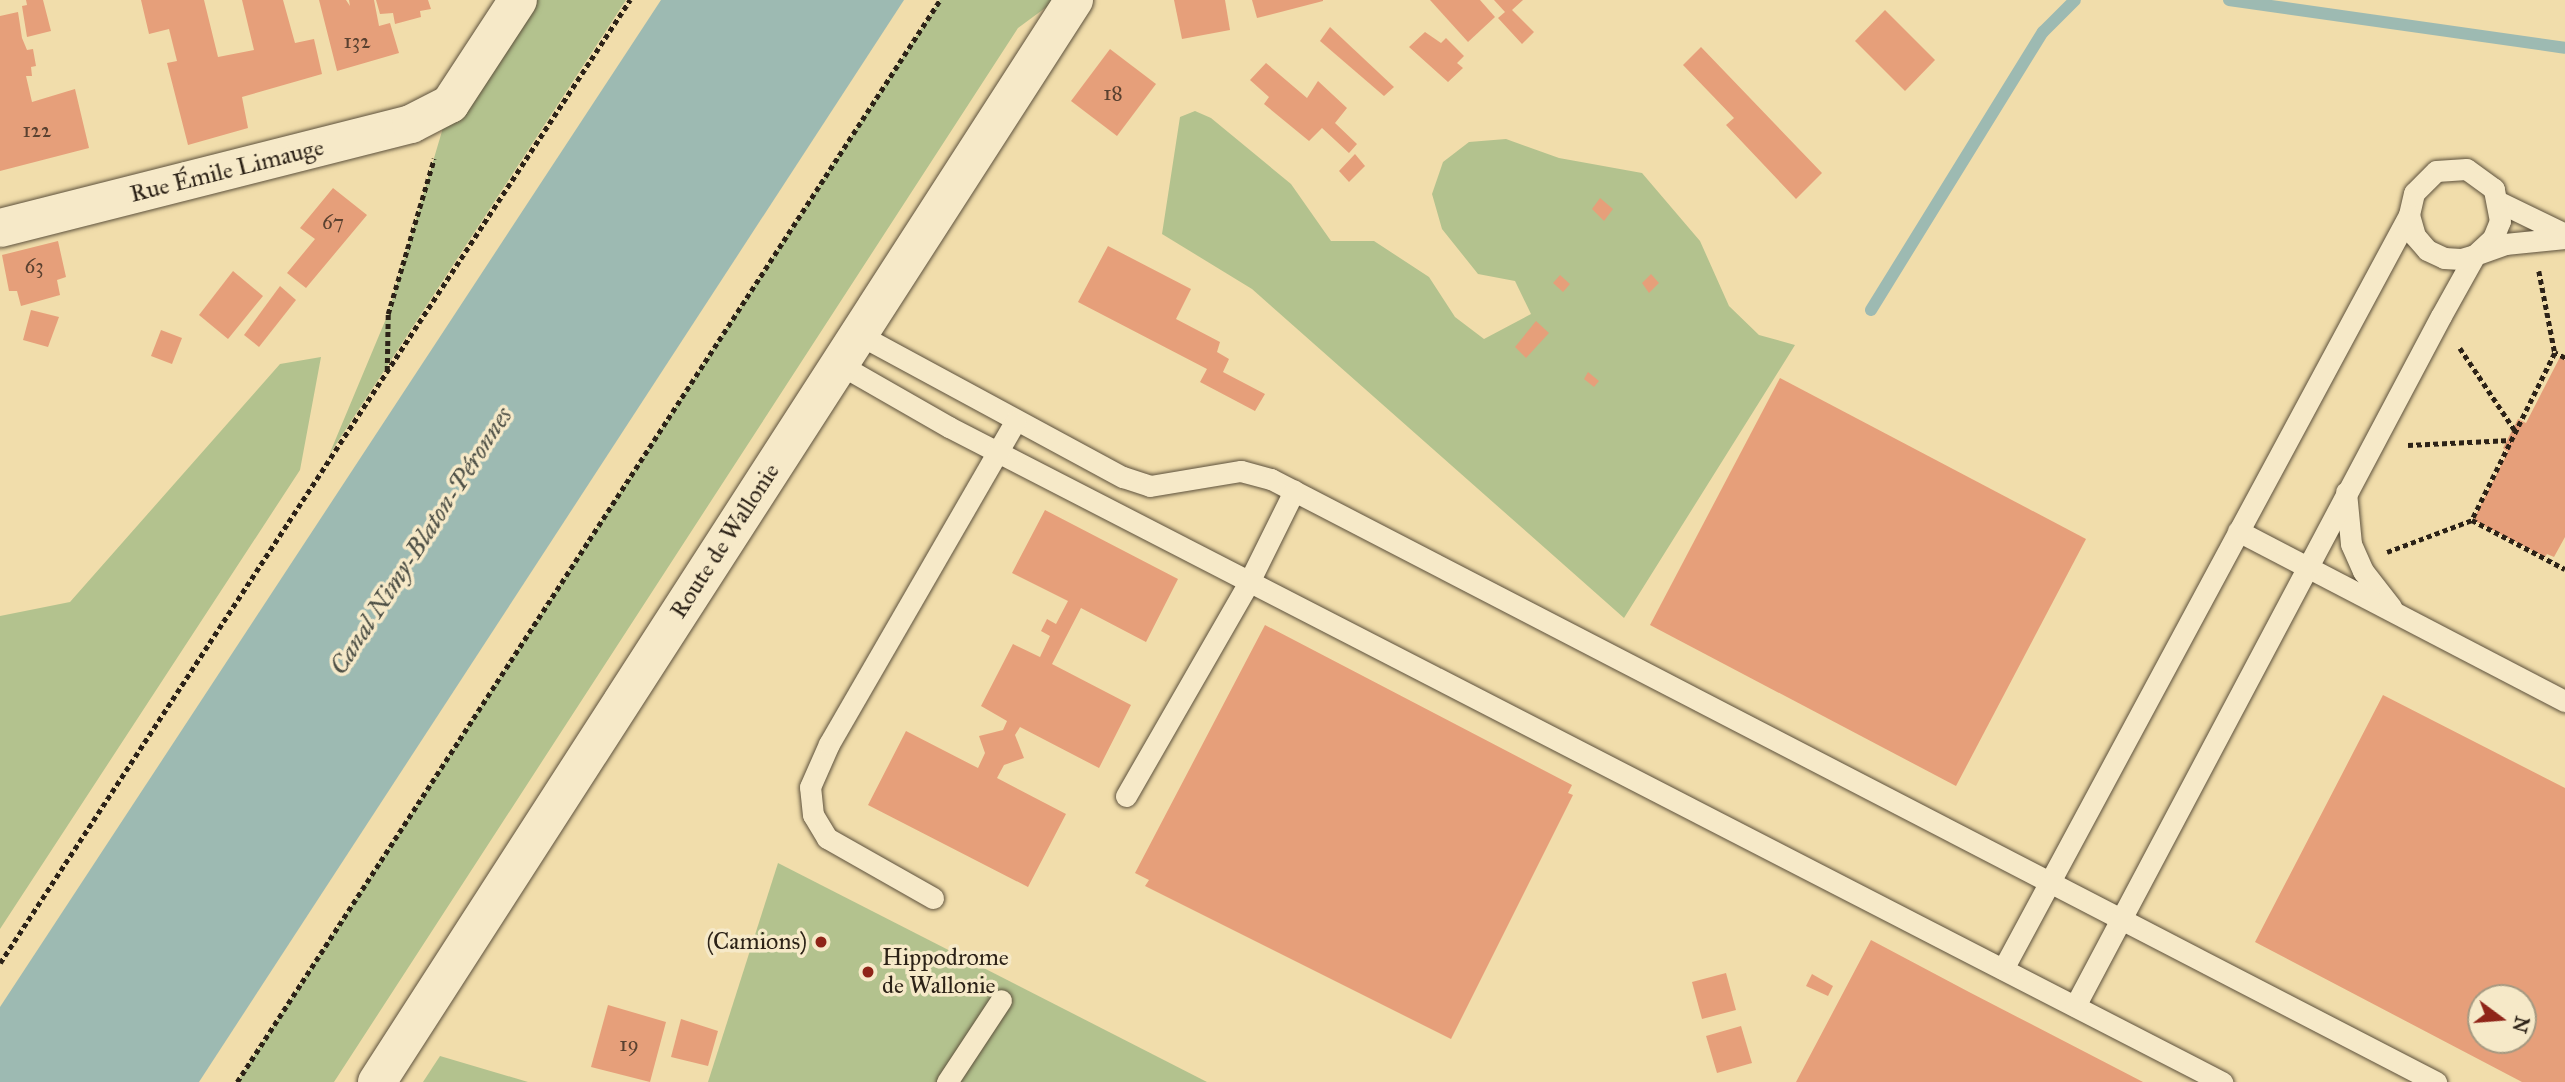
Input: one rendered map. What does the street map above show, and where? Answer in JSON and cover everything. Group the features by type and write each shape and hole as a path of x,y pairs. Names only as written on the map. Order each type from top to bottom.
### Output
{"main road":[{"path":"450,104 518,0"},
{"name":"Route de Wallonie","path":"377,1082 1074,0"},
{"name":"Rue Émile Limauge","path":"0,228 375,135 450,104"}],"lane":[{"path":"2003,969 2409,215 2422,181 2456,167 2479,174 2499,202 2565,236"},
{"path":"2075,1006 2306,566 2441,316 2475,255 2493,238 2500,222 2499,202"},
{"path":"2409,215 2415,236 2427,250 2444,258 2475,255 2532,240 2565,236"},
{"path":"849,349 1015,422 1150,486 1241,471 1294,491 2436,1082"},
{"path":"849,349 998,451 2222,1082"},
{"path":"933,898 827,838 813,815 810,787 829,744 1015,422"},
{"path":"1126,796 1249,582 1294,491"},
{"path":"2347,492 2351,544 2359,562 2397,614"},
{"path":"2238,531 2565,701"},
{"path":"947,1082 1001,1000"}],"path":[{"path":"0,963 630,0"},
{"path":"237,1082 940,0"},
{"path":"387,372 388,314 450,104"},
{"path":"2359,562 2472,520 2555,353 2532,240"},
{"path":"2441,316 2516,432"},
{"path":"2555,353 2565,358"},
{"path":"2371,446 2512,440"},
{"path":"2472,520 2565,569"}],"green space":[{"path":"518,0 626,0 329,455 388,314 450,104"},
{"path":"940,0 1056,0 1018,28 334,1082 237,1082"},
{"path":"1195,111 1211,118 1291,184 1331,241 1374,241 1429,277 1455,317 1484,339 1531,314 1515,281 1478,274 1442,229 1432,194 1443,162 1469,142 1506,139 1559,158 1642,173 1700,241 1729,306 1759,335 1795,345 1624,618 1252,289 1162,234 1180,117"},
{"path":"321,357 300,470 0,929 0,616 70,602 280,364"},
{"name":"Hippodrome de Wallonie","path":"778,863 1207,1082 708,1082"},
{"path":"440,1056 528,1082 423,1082"}],"water":[{"name":"Canal Nimy-Blaton-Péronnes","path":"661,0 904,0 199,1082 0,1082 0,1007"}],"building":[{"path":"26,0 43,0 51,31 27,37 22,6 27,5"},
{"path":"141,0 204,0 218,57 254,50 242,0 283,0 295,43 314,39 322,74 242,97 248,128 188,145 167,63 177,61 169,29 149,34"},
{"path":"319,0 346,0 350,6 349,0 374,0 379,26 390,23 399,53 337,71"},
{"path":"376,0 428,0 431,9 420,11 421,17 395,24 393,13 380,14"},
{"path":"1174,0 1225,0 1230,30 1182,39"},
{"path":"1252,0 1323,0 1323,1 1257,18"},
{"path":"1430,0 1480,0 1495,17 1468,42"},
{"path":"1494,0 1523,0 1512,10 1534,32 1522,44 1498,18 1505,12"},
{"path":"1885,10 1935,60 1905,91 1855,41"},
{"path":"18,12 22,38 27,50 33,49 36,66 31,67 32,76 26,76 32,102 75,89 89,148 0,171 0,16"},
{"path":"1330,27 1394,87 1384,96 1320,41"},
{"path":"1425,32 1441,43 1446,38 1464,56 1457,63 1463,68 1448,82 1409,47"},
{"path":"1701,47 1822,173 1796,199 1726,125 1734,118 1683,65"},
{"path":"1110,49 1156,84 1117,136 1071,101"},
{"path":"1266,63 1307,98 1318,81 1347,108 1335,123 1357,144 1349,153 1322,128 1309,141 1264,104 1269,97 1250,80"},
{"path":"1355,154 1365,166 1349,182 1339,171"},
{"path":"333,188 367,215 306,288 287,273 315,239 300,228"},
{"path":"1600,198 1613,209 1604,221 1592,209"},
{"path":"58,241 66,277 57,280 60,295 21,306 17,291 9,291 2,255"},
{"path":"1108,246 1191,289 1176,319 1220,342 1217,352 1229,359 1223,372 1265,394 1255,411 1200,382 1207,369 1078,302"},
{"path":"233,271 263,296 228,339 199,315"},
{"path":"1651,274 1659,283 1649,293 1642,283"},
{"path":"1560,275 1570,284 1563,292 1553,283"},
{"path":"280,286 296,300 259,347 244,335"},
{"path":"31,310 59,317 48,347 23,340"},
{"path":"1536,321 1549,333 1526,358 1515,347"},
{"path":"161,330 182,338 172,364 151,356"},
{"path":"2560,357 2565,360 2565,537 2554,557 2547,554 2545,557 2473,520 2508,452 2503,448 2518,419 2526,423"},
{"path":"1588,372 1599,381 1594,387 1584,379"},
{"path":"1780,378 2086,539 1956,786 1650,625"},
{"path":"1045,510 1178,579 1146,642 1081,608 1052,664 1131,705 1099,768 1020,727 1015,735 1024,758 1004,765 997,778 1066,814 1028,887 868,805 906,731 978,768 985,753 979,736 1003,730 1007,721 981,706 1013,644 1040,657 1050,636 1041,631 1047,619 1056,624 1068,601 1012,573"},
{"path":"1265,625 1572,785 1568,793 1573,795 1451,1039 1145,886 1149,880 1135,873"},
{"path":"2383,695 2565,788 2565,1082 2522,1082 2469,1054 2537,1054 2537,984 2467,984 2467,1053 2255,942"},
{"path":"1871,940 1969,992 2143,1082 1796,1082"},
{"path":"1726,973 1736,1010 1702,1019 1692,982"},
{"path":"1812,974 1833,986 1828,996 1806,986"},
{"path":"608,1005 666,1022 650,1082 591,1067"},
{"path":"681,1019 718,1031 708,1066 671,1057"},
{"path":"1741,1026 1752,1063 1717,1073 1706,1036"}],"waterway":[{"path":"1871,310 2043,32 2075,0"},
{"path":"2229,0 2565,48"}],"place":[{"name":"(Camions)","path":"821,942"},
{"name":"Hippodrome de Wallonie","path":"868,972"}]}
